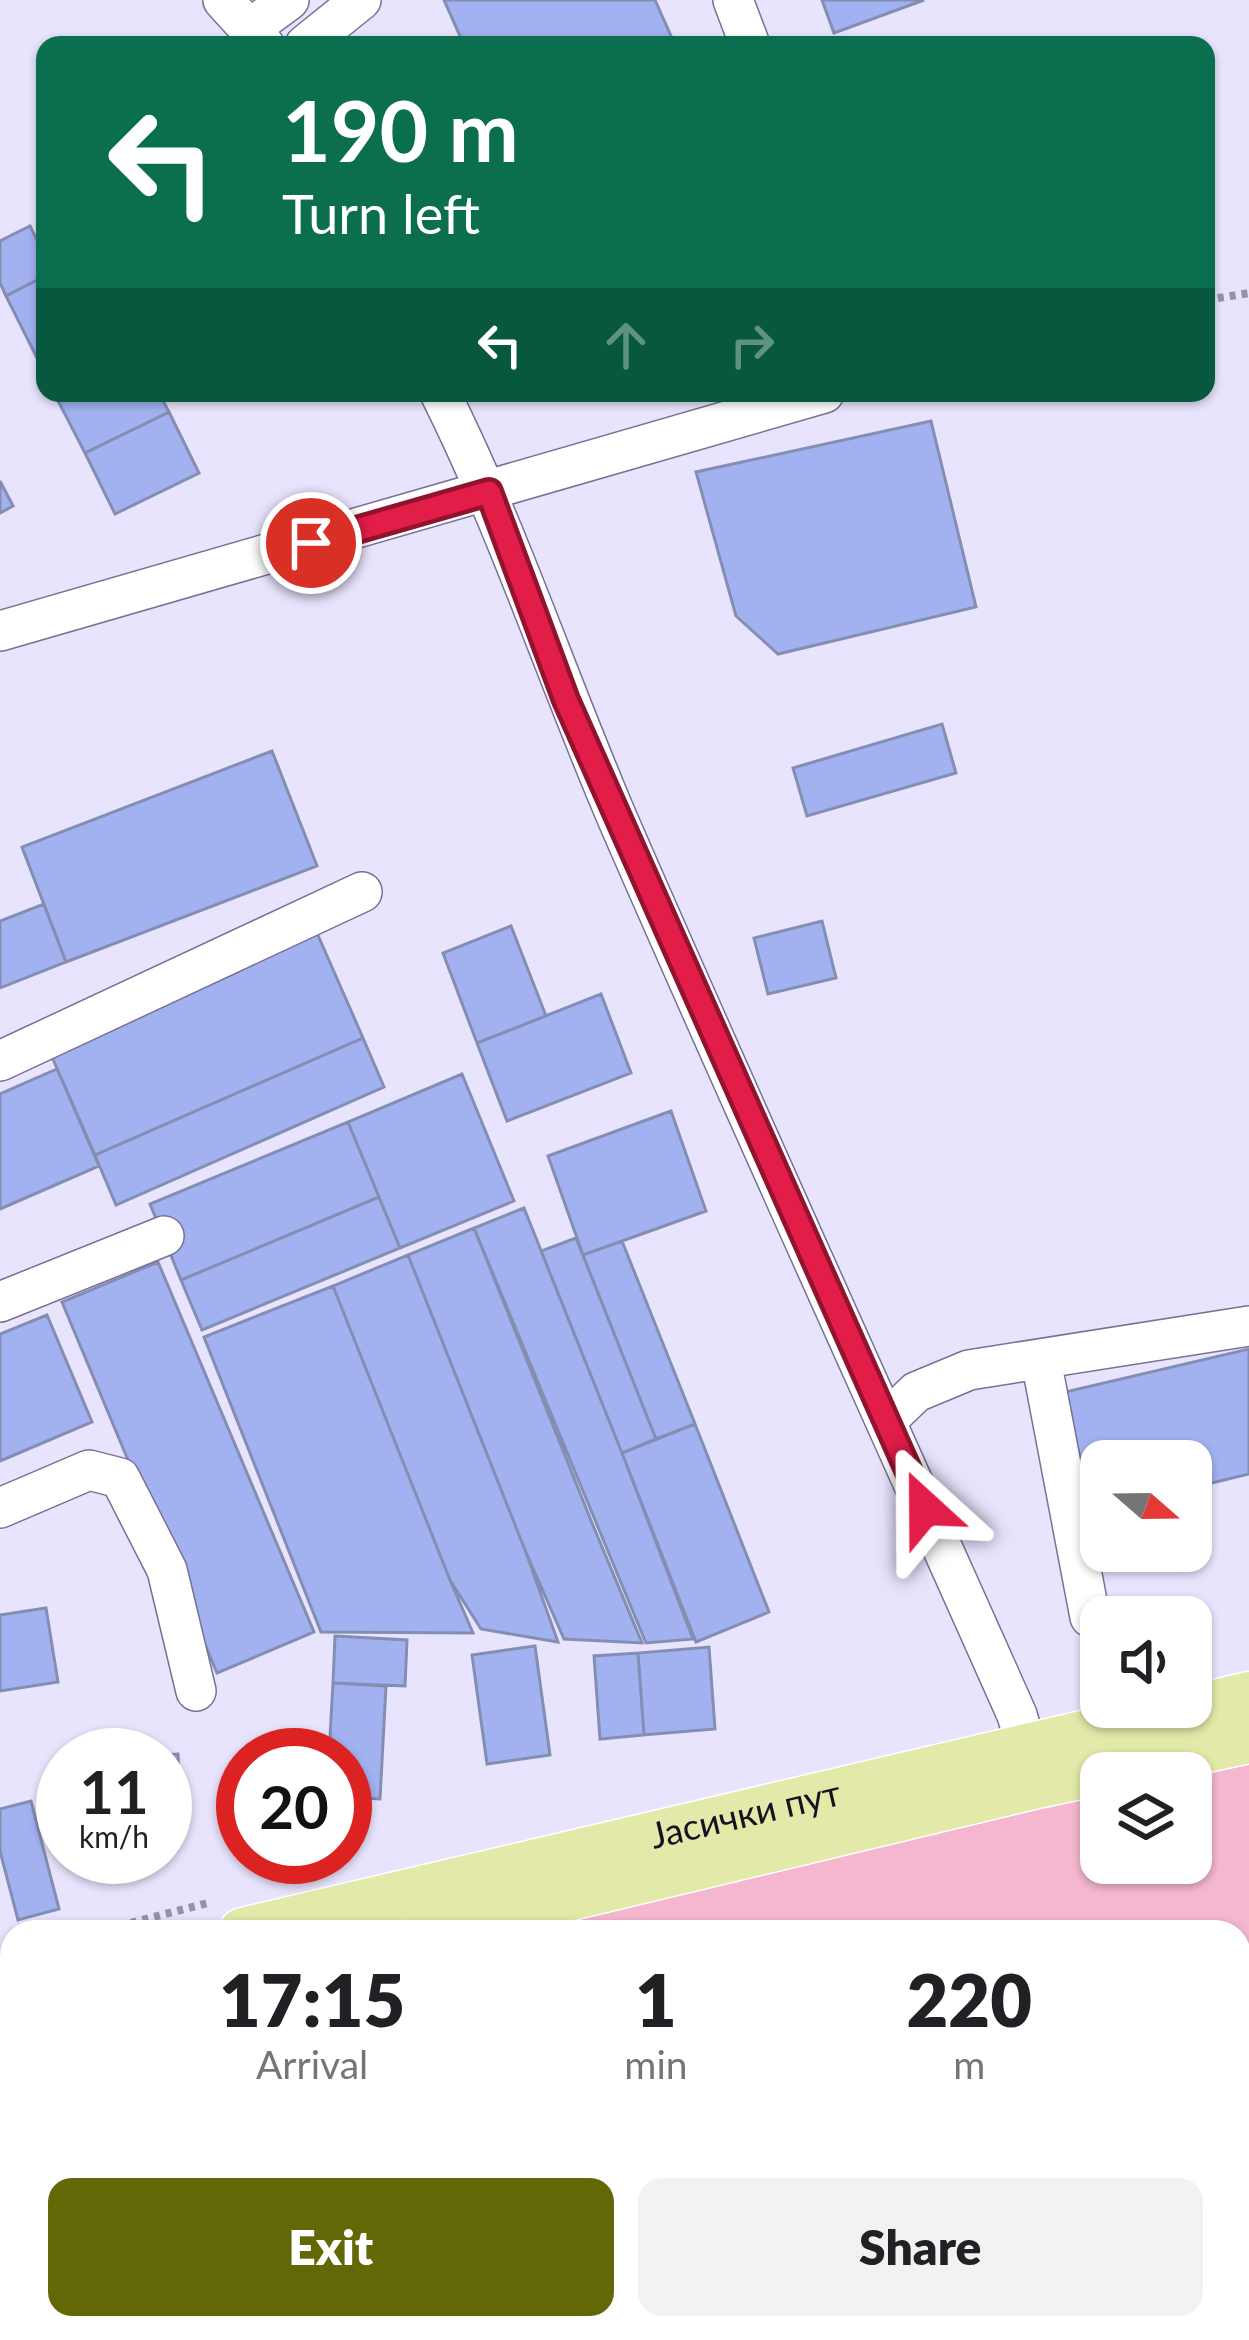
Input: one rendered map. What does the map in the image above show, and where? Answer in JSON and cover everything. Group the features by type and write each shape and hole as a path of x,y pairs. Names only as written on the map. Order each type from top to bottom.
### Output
{"main road":[{"name":"Јасички пут","path":"465,1920 1032,1764 1249,1696"},
{"name":"Јасички пут","path":"299,1920 1032,1764 1249,1739"}],"lane":[{"path":"316,36 361,0"},
{"path":"733,0 747,36"},
{"path":"246,24 285,1"},
{"path":"444,402 489,492 566,700 886,1421 1032,1764"},
{"path":"0,631 794,402"},
{"path":"0,1061 362,892"},
{"path":"0,1302 164,1236"},
{"path":"886,1421 934,1382 1249,1326"},
{"path":"1041,1360 1086,1596"},
{"path":"0,1508 89,1470 120,1478 166,1570 196,1691"}],"path":[{"path":"1215,299 1249,293"}],"shaded area":[{"path":"1249,1739 1249,1920 471,1920 1080,1775 1080,1884 1212,1884 1212,1752 1188,1752"}],"building":[{"path":"444,0 655,0 671,36 460,36"},
{"path":"822,0 924,0 834,33"},
{"path":"30,226 36,238 36,281 6,296 0,283 0,241"},
{"path":"36,281 36,356 6,296"},
{"path":"59,402 164,402 169,412 85,453"},
{"path":"169,412 199,473 115,514 85,453"},
{"path":"931,421 976,607 778,654 736,616 696,472"},
{"path":"0,481 13,506 0,513"},
{"path":"942,724 956,773 807,816 793,768"},
{"path":"272,751 317,866 66,962 22,847"},
{"path":"44,904 66,962 0,988 0,921"},
{"path":"822,921 836,978 768,994 754,938"},
{"path":"511,926 546,1016 477,1043 443,953"},
{"path":"317,933 363,1038 95,1155 49,1050"},
{"path":"601,994 631,1073 507,1121 477,1043"},
{"path":"363,1038 384,1087 116,1205 95,1155"},
{"path":"57,1069 99,1166 0,1209 0,1094"},
{"path":"462,1074 514,1201 400,1248 348,1122"},
{"path":"671,1111 706,1211 583,1255 548,1156"},
{"path":"348,1122 379,1197 181,1280 150,1204"},
{"path":"379,1197 400,1248 202,1330 181,1280"},
{"path":"524,1208 693,1639 646,1643 474,1228"},
{"path":"474,1228 642,1643 564,1639 525,1550 408,1255"},
{"path":"576,1238 656,1439 622,1453 541,1251"},
{"path":"622,1241 695,1424 656,1439 583,1255"},
{"path":"408,1255 558,1642 481,1629 450,1580 333,1286"},
{"path":"158,1262 314,1632 217,1673 62,1302"},
{"path":"333,1286 473,1633 321,1632 204,1337"},
{"path":"47,1315 92,1422 0,1461 0,1334"},
{"path":"1249,1349 1249,1474 1212,1483 1212,1440 1080,1440 1080,1458 1065,1392"},
{"path":"695,1424 769,1612 696,1642 622,1453"},
{"path":"46,1608 58,1682 0,1691 0,1615"},
{"path":"335,1636 407,1640 405,1686 333,1683"},
{"path":"535,1646 550,1755 487,1764 472,1655"},
{"path":"709,1647 715,1729 644,1735 638,1653"},
{"path":"638,1653 644,1735 600,1739 594,1656"},
{"path":"333,1683 386,1686 380,1799 372,1799 372,1728 330,1728"},
{"path":"31,1801 36,1820 36,1884 53,1884 59,1909 18,1920 0,1851 0,1809"}],"route":[{"path":"311,543 489,492 566,700 925,1508"}]}
